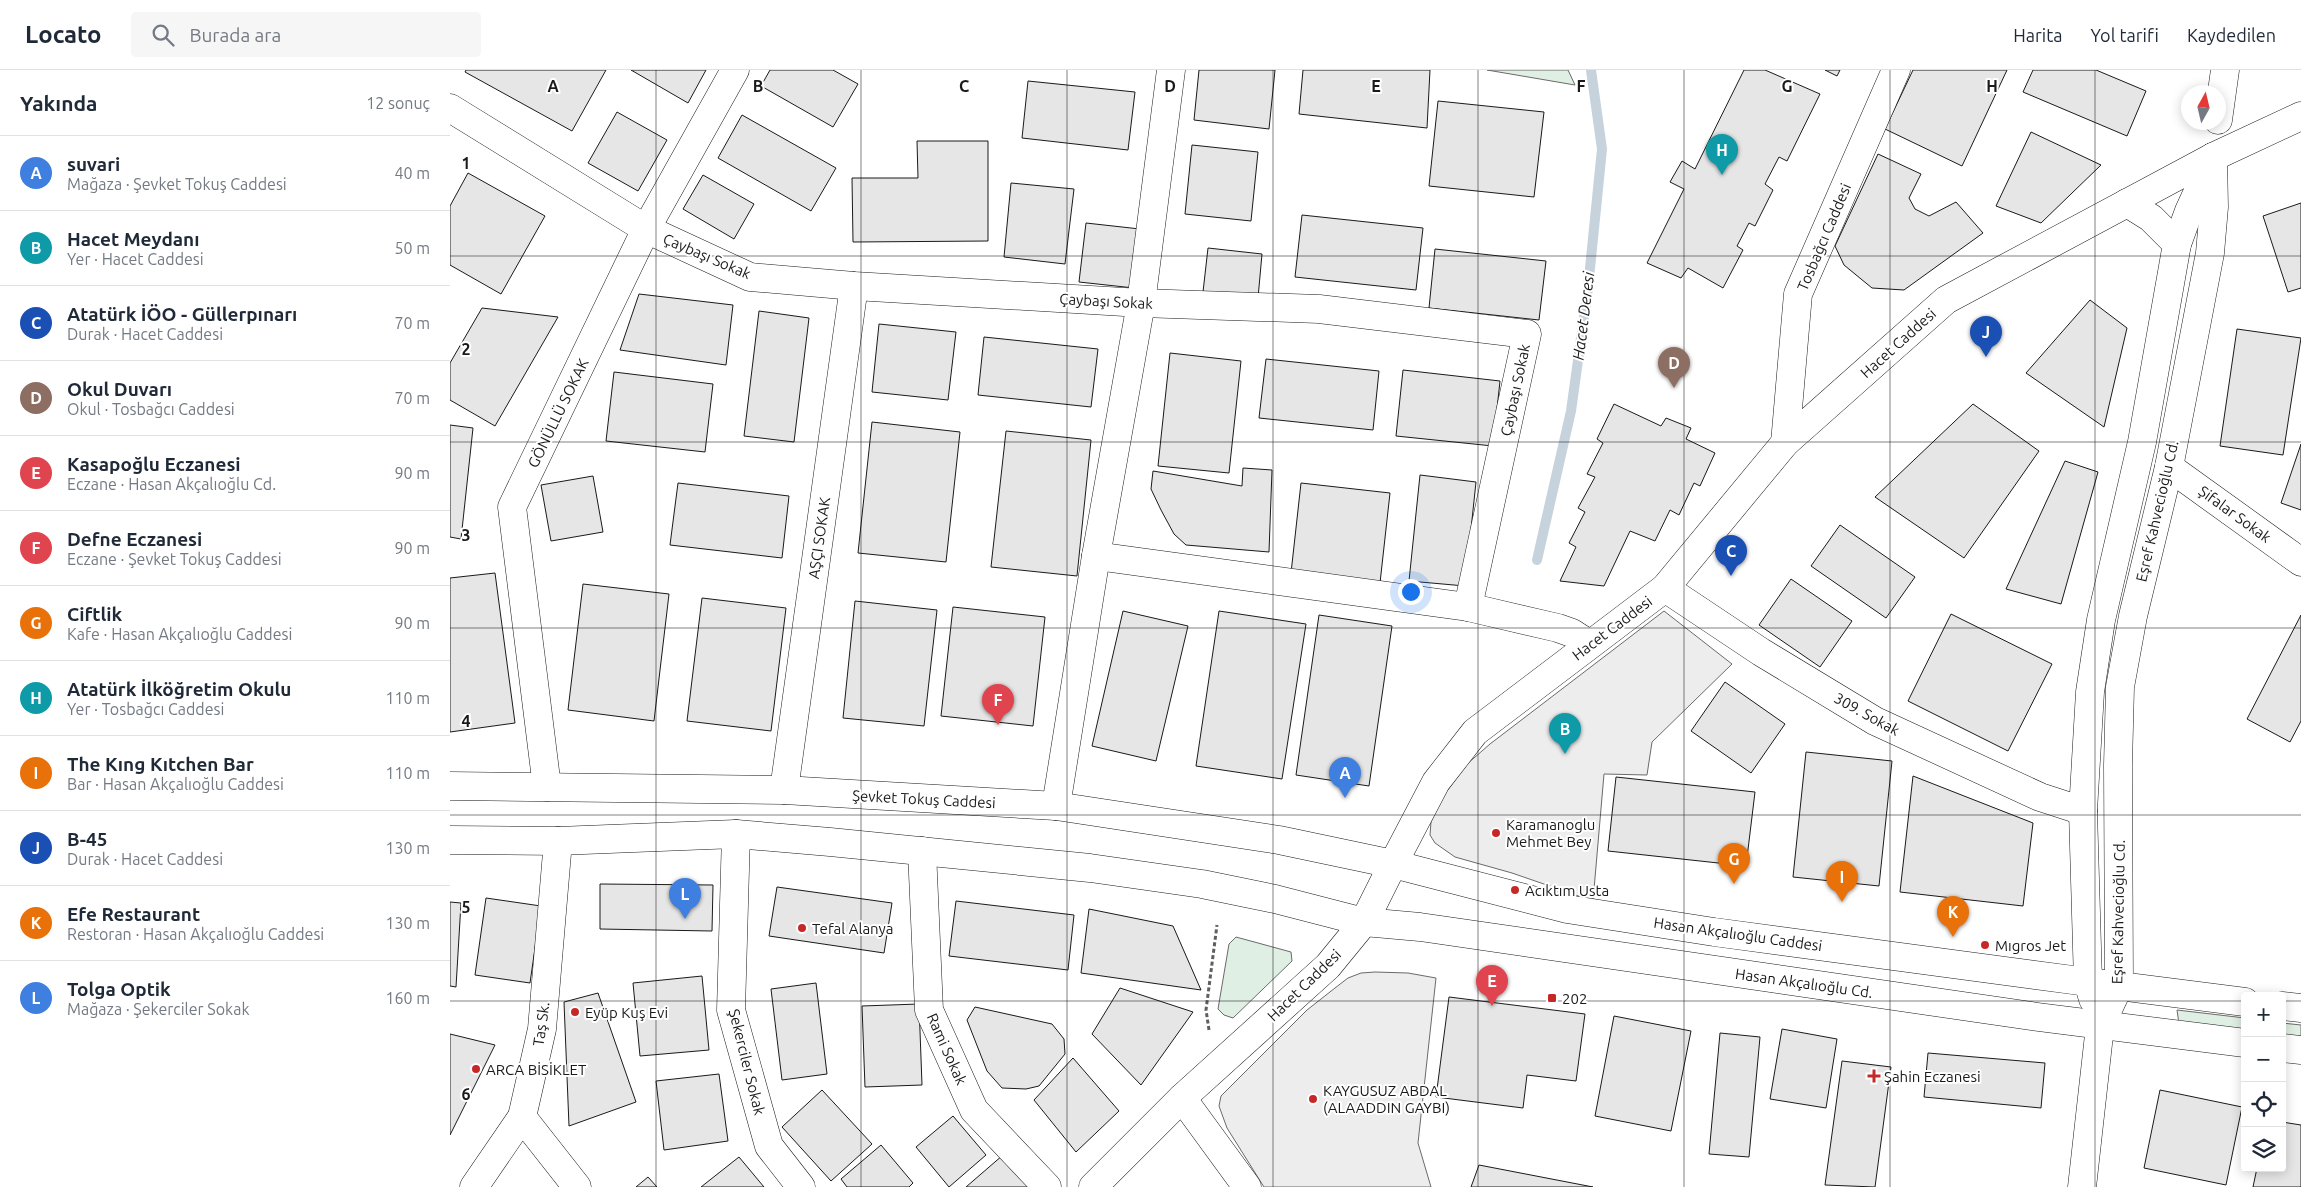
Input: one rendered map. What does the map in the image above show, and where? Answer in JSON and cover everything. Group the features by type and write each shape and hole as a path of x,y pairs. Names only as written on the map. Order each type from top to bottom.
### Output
{"street":[{"name":"GÖNÜLLÜ SOKAK","path":"547,787 512,507 646,229 735,70"},
{"path":"1056,806 1096,556 1141,303 1171,70"},
{"name":"Tosbağcı Caddesi","path":"1785,443 1798,294 1896,70"},
{"name":"Eşref Kahvecioğlu Cd.","path":"2223,85 2225,70"},
{"name":"Çaybaşı Sokak","path":"450,108 646,229 750,277 854,286 1141,303 1319,310 1527,334 1468,607"},
{"name":"Hacet Caddesi","path":"1093,1187 1182,1098 1328,966 1364,922 1436,782 1475,732 1588,644 1665,588 1785,443 1946,300 2213,157 2301,116"},
{"name":"Eşref Kahvecioğlu Cd.","path":"2100,1026 2119,986 2118,765 2120,687 2133,616 2168,467 2210,253 2214,207 2213,157 2217,130"},
{"name":"Eşref Kahvecioğlu Cd.","path":"2100,1026 2088,982 2083,811 2090,692 2101,620 2142,442 2177,244 2189,211 2213,157"},
{"path":"2127,203 2151,218 2177,244"},
{"name":"AŞÇI SOKAK","path":"784,790 854,286"},
{"name":"Şifalar Sokak","path":"2168,467 2301,562"},
{"path":"1096,556 1468,607 1558,628 1572,633 1588,644"},
{"name":"309. Sokak","path":"1665,588 1760,652 1876,721 2040,797 2083,811"},
{"name":"Şevket Tokuş Caddesi","path":"450,786 784,790 1056,806 1279,840 1393,864"},
{"path":"450,840 558,841 736,834 1090,868 1202,884 1275,899 1364,922"},
{"name":"Şekerciler Sokak","path":"736,834 731,1010 769,1146 801,1187"},
{"name":"Taş Sk.","path":"522,1117 542,1029 558,841"},
{"name":"Rami Sokak","path":"922,851 929,1010 974,1110 1047,1187"},
{"name":"Hasan Akçalıoğlu Caddesi","path":"1393,864 1567,908 1714,932 2088,982"},
{"name":"Hasan Akçalıoğlu Cd.","path":"1364,922 1420,928 2100,1026 2241,1043"},
{"path":"2088,982 2241,1001"},
{"path":"2286,1006 2301,1008"},
{"path":"2082,1187 2100,1026"},
{"path":"2286,1048 2301,1050"},
{"path":"1182,1098 1247,1187"},
{"path":"474,1187 522,1117 577,1187"}],"path":[{"path":"1210,1035 1206,1010 1217,925"}],"green space":[{"path":"1487,70 1568,70 1575,85"},
{"path":"1236,937 1291,952 1292,961 1233,1018 1224,1015 1218,1009 1229,944"},
{"path":"2177,1010 2241,1018 2241,1032 2179,1024"},
{"path":"2286,1023 2301,1025 2301,1039 2286,1037"}],"shaded area":[{"path":"1664,611 1732,664 1652,742 1647,775 1604,774 1593,901 1512,873 1455,857 1435,843 1430,835 1431,822 1438,803 1467,764 1490,744"},
{"path":"1361,973 1408,973 1436,978 1418,1143 1431,1187 1264,1187 1227,1128 1219,1106 1221,1096 1307,1010 1348,978"}],"building":[{"path":"466,70 606,70 572,131 465,72"},
{"path":"631,70 706,70 688,103"},
{"path":"770,70 833,70 858,84 833,127 761,86"},
{"path":"1199,70 1275,70 1269,129 1194,120"},
{"path":"1303,70 1430,70 1427,128 1299,114"},
{"path":"1744,70 1765,70 1820,94 1787,161 1779,157 1765,184 1773,190 1755,226 1749,223 1737,246 1743,250 1723,288 1688,268 1681,278 1647,263 1684,189 1670,182 1682,161 1695,169"},
{"path":"1825,70 1840,70 1837,76"},
{"path":"1913,70 2007,70 1962,166 1885,129"},
{"path":"2033,70 2096,70 2146,91 2127,136 2023,92"},
{"path":"1028,81 1135,92 1128,150 1022,138"},
{"path":"1438,101 1544,112 1534,197 1429,186"},
{"path":"617,112 667,140 638,191 588,163"},
{"path":"742,115 836,168 811,211 718,158"},
{"path":"2031,132 2101,165 2041,223 1996,206"},
{"path":"917,141 988,141 988,241 853,242 852,178 918,178"},
{"path":"1192,145 1258,152 1251,221 1185,214"},
{"path":"1878,154 1921,174 1909,198 1915,209 1929,216 1956,202 1983,233 1904,290 1872,288 1844,265 1835,246"},
{"path":"468,173 545,216 501,294 450,265 450,206"},
{"path":"703,175 754,204 734,239 683,209"},
{"path":"1011,183 1074,189 1065,264 1004,257"},
{"path":"2301,203 2301,288 2288,292 2263,216"},
{"path":"1302,215 1423,228 1416,290 1295,277"},
{"path":"1086,223 1140,229 1134,288 1079,282"},
{"path":"1208,248 1262,254 1258,298 1203,292"},
{"path":"1435,249 1546,261 1539,320 1429,308"},
{"path":"639,294 733,305 726,365 620,350"},
{"path":"2090,300 2127,328 2104,427 2026,373"},
{"path":"482,308 558,317 495,426 450,400 450,363"},
{"path":"759,311 809,318 794,442 744,436"},
{"path":"879,324 956,332 948,400 872,392"},
{"path":"2237,329 2301,338 2283,455 2220,446"},
{"path":"984,337 1098,349 1091,407 978,395"},
{"path":"1170,353 1241,361 1229,473 1158,466"},
{"path":"1266,359 1379,371 1373,430 1259,418"},
{"path":"1403,370 1500,381 1493,446 1396,436"},
{"path":"614,372 713,384 705,452 606,441"},
{"path":"1614,404 1661,426 1666,418 1691,428 1686,439 1715,453 1700,486 1694,483 1679,515 1670,510 1655,541 1630,531 1604,586 1560,581 1576,547 1569,543 1585,512 1578,508 1595,477 1587,474 1603,443 1597,439"},
{"path":"1973,404 2039,451 1964,558 1875,497"},
{"path":"872,422 960,432 946,562 858,553"},
{"path":"450,425 473,428 461,539 450,537"},
{"path":"1006,431 1091,440 1077,576 991,567"},
{"path":"2301,444 2301,510 2281,503"},
{"path":"2065,461 2098,472 2061,604 2006,589"},
{"path":"1243,468 1272,470 1269,552 1186,545 1174,534 1151,489 1153,471 1242,486"},
{"path":"1420,475 1476,482 1465,586 1409,581"},
{"path":"593,476 603,532 551,541 541,485"},
{"path":"678,483 789,496 782,558 670,545"},
{"path":"1301,483 1390,493 1380,583 1291,573"},
{"path":"1840,525 1915,577 1886,618 1811,566"},
{"path":"495,573 515,723 450,732 450,578"},
{"path":"1791,579 1852,621 1820,667 1759,625"},
{"path":"583,584 669,594 654,721 568,710"},
{"path":"702,598 786,608 771,731 687,721"},
{"path":"855,601 937,610 924,726 843,718"},
{"path":"953,607 1045,617 1033,726 941,716"},
{"path":"1123,611 1188,626 1156,761 1092,746"},
{"path":"1219,611 1306,624 1282,779 1196,766"},
{"path":"1951,614 2052,664 2008,751 1908,701"},
{"path":"1319,615 1392,626 1369,786 1296,775"},
{"path":"2301,615 2301,721 2290,742 2247,719"},
{"path":"1725,682 1785,724 1751,773 1691,731"},
{"path":"1806,752 1892,761 1879,886 1793,877"},
{"path":"1913,776 2033,823 2023,906 1900,892"},
{"path":"1616,777 1755,792 1746,866 1608,851"},
{"path":"600,884 713,885 712,931 600,929"},
{"path":"777,887 892,903 884,953 769,936"},
{"path":"486,898 541,906 530,983 475,975"},
{"path":"956,901 1074,915 1068,970 949,956"},
{"path":"450,902 461,903 456,987 450,986"},
{"path":"1089,909 1173,926 1201,990 1081,973"},
{"path":"702,976 709,1050 640,1056 633,983"},
{"path":"816,983 827,1074 782,1080 771,989"},
{"path":"1120,988 1193,1012 1141,1085 1092,1034"},
{"path":"598,993 636,1102 569,1126 564,1002"},
{"path":"1449,997 1585,1014 1576,1081 1527,1075 1523,1108 1436,1097"},
{"path":"919,1004 922,1085 865,1087 862,1006"},
{"path":"975,1007 1052,1024 1064,1039 1065,1054 1039,1086 1026,1089 1002,1088 987,1071 967,1020"},
{"path":"1614,1016 1691,1031 1671,1131 1595,1116"},
{"path":"1782,1029 1837,1039 1826,1108 1770,1099"},
{"path":"1720,1033 1760,1037 1749,1157 1709,1154"},
{"path":"450,1034 495,1045 450,1135"},
{"path":"1928,1053 2045,1063 2041,1108 1924,1097"},
{"path":"1073,1058 1119,1111 1076,1152 1034,1100"},
{"path":"1842,1061 1891,1067 1875,1187 1825,1185"},
{"path":"719,1074 728,1141 664,1150 656,1081"},
{"path":"822,1090 872,1144 831,1181 782,1127"},
{"path":"2160,1090 2241,1107 2226,1185 2144,1168"},
{"path":"953,1116 986,1155 949,1187 916,1147"},
{"path":"2286,1123 2301,1125 2301,1187 2253,1187 2256,1172 2286,1172"},
{"path":"881,1145 913,1183 909,1187 847,1187 841,1179"},
{"path":"1003,1155 1031,1187 966,1187"},
{"path":"739,1157 764,1187 701,1187"},
{"path":"1479,1165 1593,1187 1471,1187"},
{"path":"648,1177 657,1187 636,1187"}],"waterway":[{"name":"Hacet Deresi","path":"1537,560 1571,411 1588,288 1602,149 1591,70"}],"place":[{"name":"Atatürk İlköğretim Okulu","path":"1722,175"},
{"name":"B-45","path":"1986,357"},
{"name":"Okul Duvarı","path":"1674,388"},
{"name":"Atatürk İÖO - Güllerpınarı","path":"1731,576"},
{"name":"Defne Eczanesi","path":"998,725"},
{"name":"Hacet Meydanı","path":"1565,754"},
{"name":"suvari","path":"1345,798"},
{"name":"Karamanoglu Mehmet Bey","path":"1496,833"},
{"name":"Ciftlik","path":"1734,884"},
{"name":"Acıktım Usta","path":"1515,890"},
{"name":"The Kıng Kıtchen Bar","path":"1842,902"},
{"name":"Tolga Optik","path":"685,919"},
{"name":"Tefal Alanya","path":"802,928"},
{"name":"Efe Restaurant","path":"1953,937"},
{"name":"Mıgros Jet","path":"1985,945"},
{"name":"202","path":"1552,998"},
{"name":"Kasapoğlu Eczanesi","path":"1492,1006"},
{"name":"Eyüp Kuş Evi","path":"575,1012"},
{"name":"ARCA BİSİKLET","path":"476,1069"},
{"name":"Şahin Eczanesi","path":"1874,1076"},
{"name":"KAYGUSUZ ABDAL (ALAADDIN GAYBI)","path":"1313,1099"}]}
